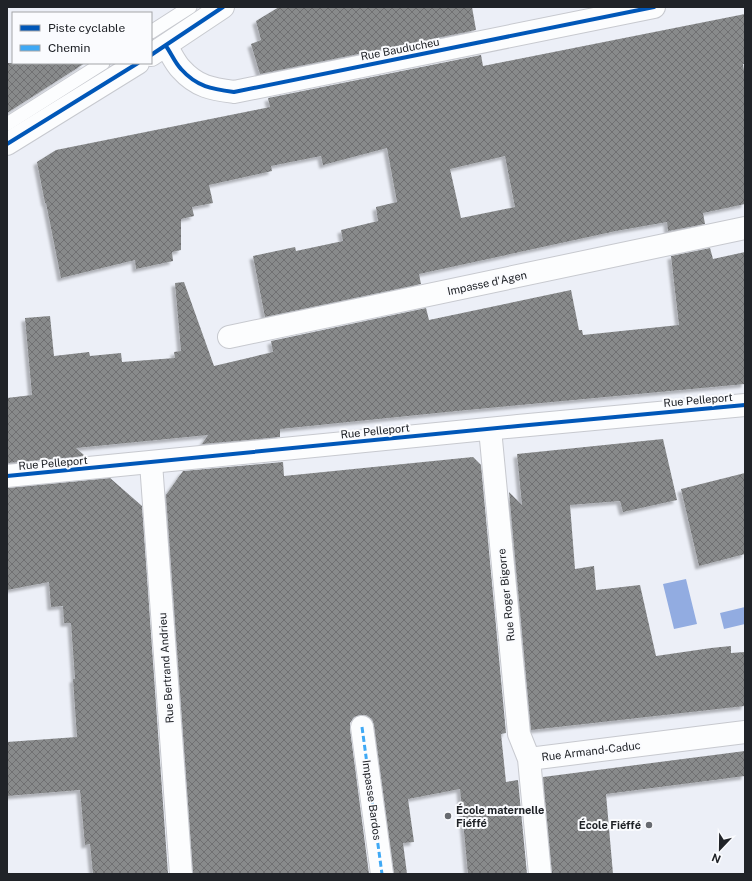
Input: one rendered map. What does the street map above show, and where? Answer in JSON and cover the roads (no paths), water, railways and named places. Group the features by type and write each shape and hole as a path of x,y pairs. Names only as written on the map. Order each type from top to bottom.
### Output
{"street":[{"path":"156,44 223,7"},
{"name":"Rue Bauducheu","path":"156,44 180,69 196,82 214,89 234,92 654,7"},
{"path":"7,144 136,64"},
{"name":"Impasse d'Agen","path":"229,337 745,228"},
{"name":"Rue Pelleport","path":"7,476 745,405"},
{"name":"Rue Roger Bigorre","path":"490,429 519,734 529,759"},
{"name":"Rue Bertrand Andrieu","path":"151,463 181,874"},
{"name":"Impasse Bardos","path":"362,726 382,874"},
{"name":"Rue Armand-Caduc","path":"540,874 529,759 745,732"}],"lane":[{"path":"156,44 190,7"},
{"path":"7,124 101,64"}],"water":[{"path":"686,579 697,624 674,629 663,584"},
{"path":"745,607 745,624 724,629 720,613"}],"place":[{"name":"École maternelle Fiéffé","path":"448,816"},
{"name":"École Fiéffé","path":"649,825"}]}
